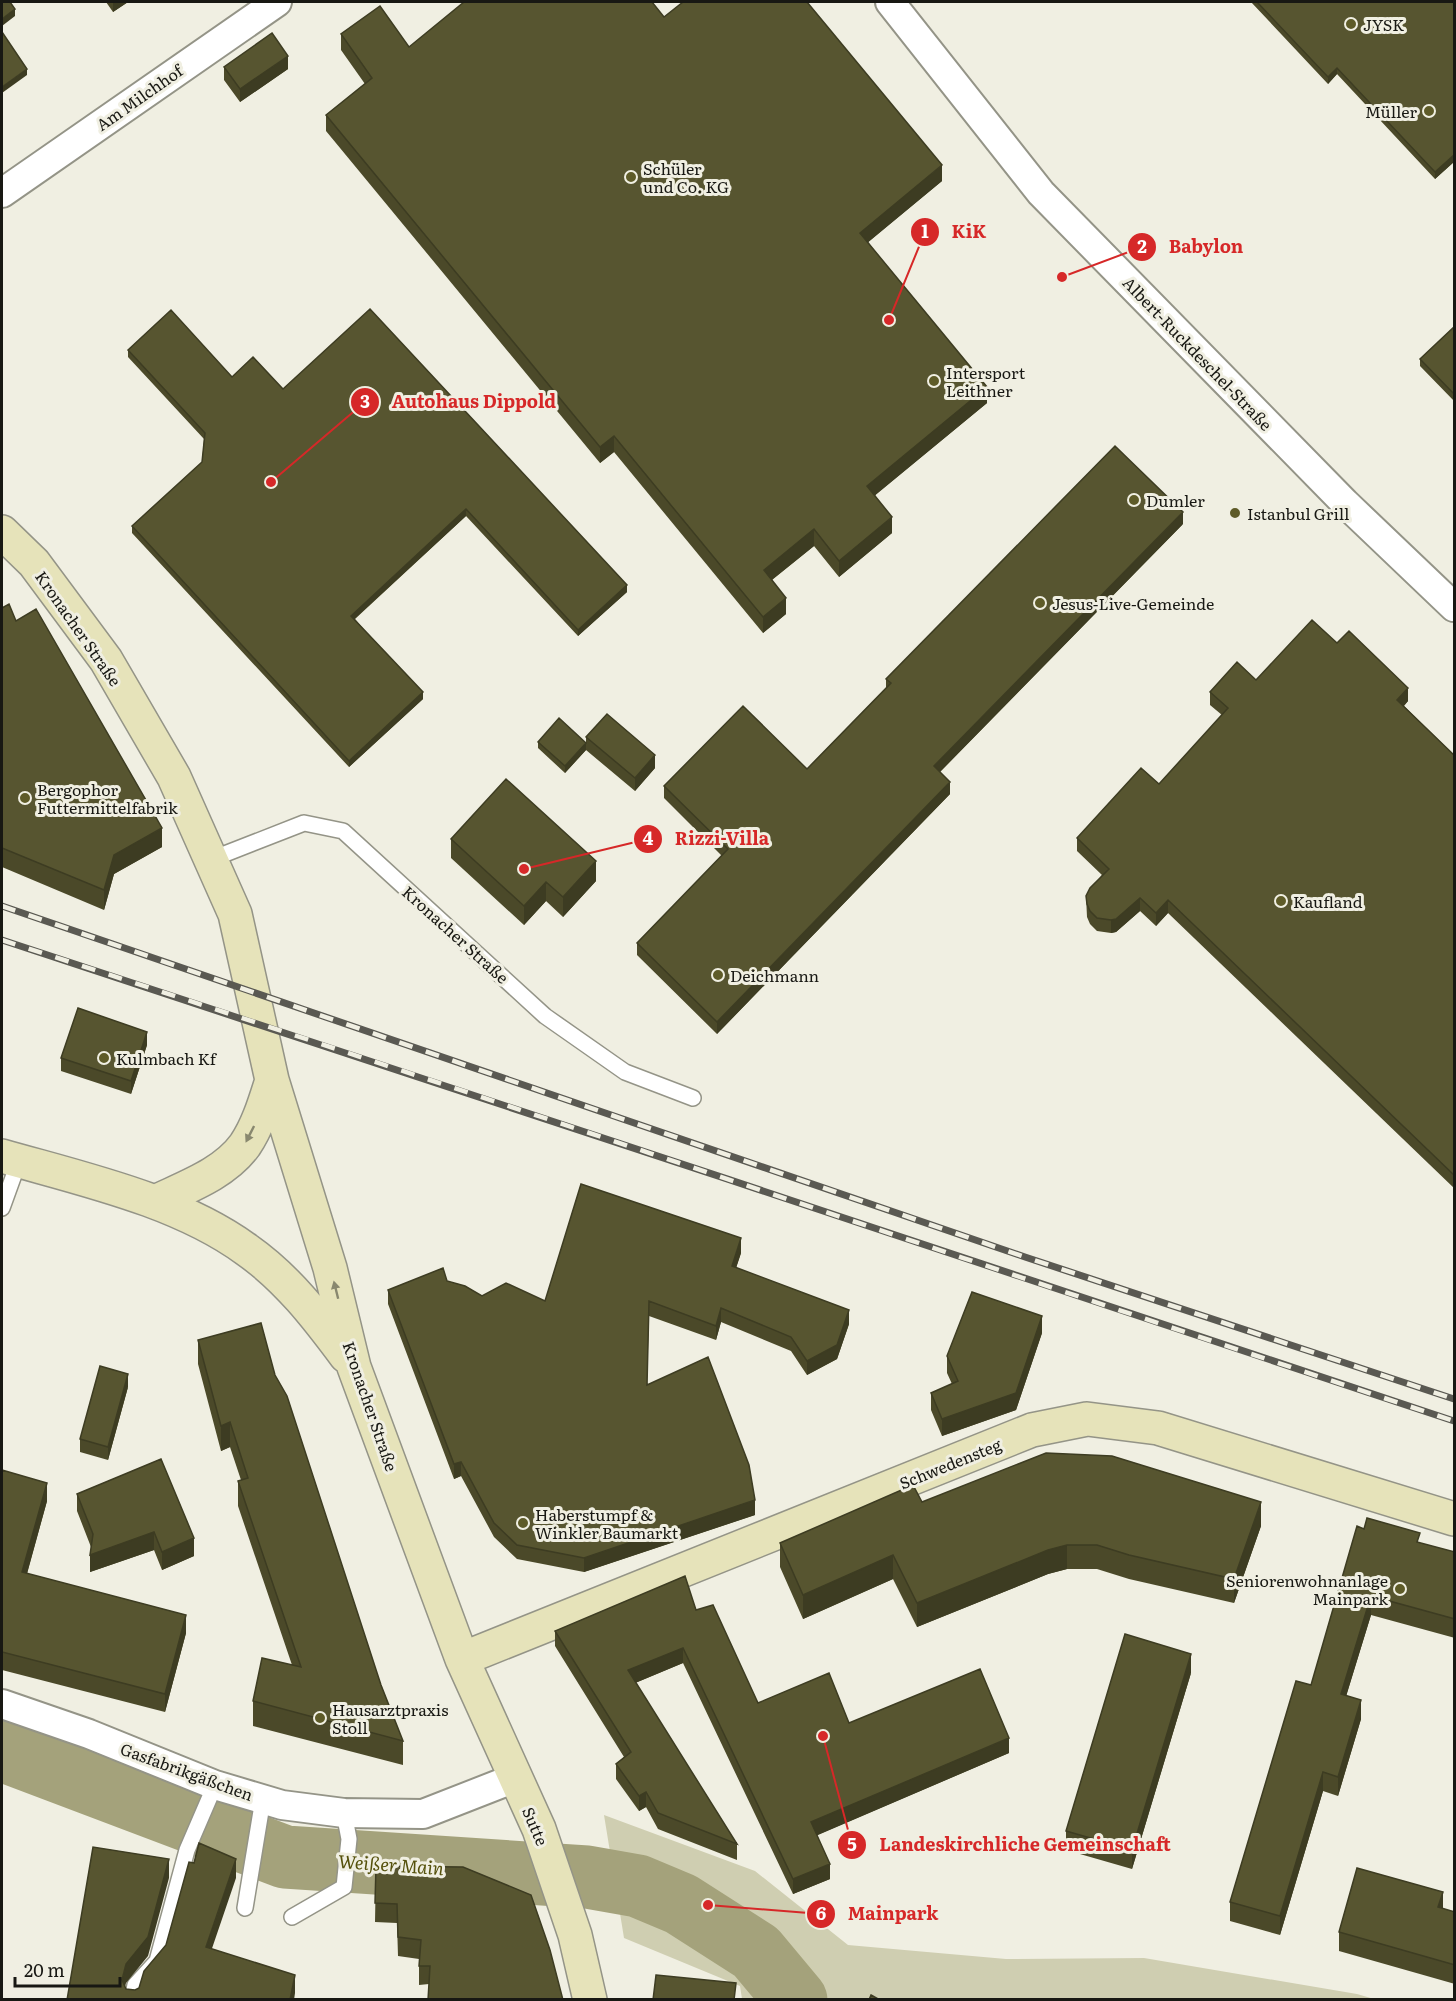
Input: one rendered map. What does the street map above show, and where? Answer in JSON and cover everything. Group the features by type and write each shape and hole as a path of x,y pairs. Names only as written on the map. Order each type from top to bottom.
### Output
{"street":[{"name":"Am Milchhof","path":"2,193 276,2"},
{"name":"Albert-Ruckdeschel-Straße","path":"890,2 1041,193 1345,503 1455,607"},
{"name":"Kronacher Straße","path":"2,532 34,563 106,660 174,777 235,914 248,964 272,1080 330,1268 354,1367 462,1659"},
{"path":"155,1202 227,1164 245,1144 259,1118 272,1080"},
{"path":"10,1159 155,1202 189,1216 247,1249 282,1278 319,1320 354,1367"},
{"name":"Schwedensteg","path":"462,1659 1032,1430 1087,1419 1158,1428 1455,1519"},
{"name":"Sutte","path":"462,1659 539,1829 575,1935 590,2000"},
{"name":"Gasfabrikgäßchen","path":"2,1704 89,1734 211,1794 262,1807 282,1804 347,1826 423,1814 515,1778"}],"lane":[{"name":"Kronacher Straße","path":"212,859 304,823 343,831 546,1016 625,1072 693,1098"},
{"path":"2,1208 10,1159"},
{"path":"132,2000 135,1985 157,1960 187,1850 211,1794"},
{"path":"245,1908 262,1807"},
{"path":"292,1917 344,1887 347,1826"}],"green space":[{"path":"604,1815 755,1871 848,1945 1006,1959 1144,1958 1357,1994 1374,1999 742,1999 740,1986 624,1938"}],"building":[{"path":"2,2 10,2 15,9 2,19"},
{"path":"464,2 652,2 664,17 683,2 807,2 942,165 860,233 987,387 867,486 892,517 839,561 814,529 764,570 786,598 763,617 614,436 600,447 326,115 372,78 341,34 380,6 409,47"},
{"path":"1257,2 1455,2 1455,154 1435,172 1337,68 1328,77"},
{"path":"2,32 27,69 2,87"},
{"path":"272,33 288,56 240,89 224,67"},
{"path":"370,309 627,585 578,630 466,509 351,616 423,692 349,761 132,526 202,462 205,433 128,350 171,310 232,377 253,357 283,389"},
{"path":"1455,326 1455,395 1420,359"},
{"path":"1115,446 1183,512 934,766 950,782 717,1022 637,943 728,849 664,786 743,706 807,769 891,683 886,679"},
{"path":"9,604 16,621 36,609 162,828 114,855 104,890 2,848 2,608"},
{"path":"1312,620 1337,643 1349,631 1408,688 1397,700 1455,756 1455,1176 1168,900 1156,913 1140,898 1116,919 1111,920 1097,918 1087,904 1086,896 1090,888 1109,869 1077,838 1141,768 1159,784 1228,708 1210,692 1237,662 1256,680"},
{"path":"607,714 655,755 635,778 586,737"},
{"path":"559,718 586,743 565,766 538,742"},
{"path":"506,779 596,861 563,897 546,882 524,906 451,839"},
{"name":"Kulmbach Kf","path":"78,1008 147,1032 131,1081 61,1058"},
{"path":"581,1184 741,1238 732,1266 849,1310 837,1345 807,1361 791,1337 721,1308 716,1326 649,1301 647,1385 708,1357 749,1465 755,1500 584,1558 517,1545 494,1523 461,1462 454,1464 388,1290 443,1268 447,1281 465,1286 482,1296 506,1283 545,1301"},
{"path":"972,1292 1042,1316 1016,1393 942,1419 931,1393 958,1381 947,1356"},
{"path":"261,1323 275,1375 287,1396 381,1685 403,1741 253,1701 262,1658 301,1667 238,1481 248,1478 230,1422 221,1426 198,1340"},
{"path":"100,1366 128,1374 108,1447 80,1439"},
{"path":"1046,1453 1112,1456 1261,1502 1234,1579 1129,1555 1097,1545 1067,1545 1048,1550 917,1603 893,1555 803,1595 780,1543 913,1485 922,1502"},
{"path":"161,1459 194,1538 162,1552 154,1532 90,1555 93,1534 77,1494"},
{"path":"2,1470 47,1483 22,1572 186,1615 165,1694 2,1652"},
{"path":"1367,1518 1420,1533 1417,1542 1455,1552 1455,1619 1371,1596 1341,1694 1361,1700 1338,1777 1323,1772 1280,1916 1230,1902 1296,1681 1311,1685 1357,1526 1364,1529"},
{"path":"685,1576 696,1610 713,1605 758,1703 829,1673 849,1723 980,1669 1009,1738 811,1822 830,1864 793,1879 683,1648 628,1670 737,1844 658,1813 646,1792 639,1796 616,1764 631,1752 555,1631"},
{"path":"1125,1634 1191,1654 1132,1850 1066,1831"},
{"path":"199,1843 236,1859 206,1947 295,1975 290,2000 67,2000 93,1847 169,1859 148,1937 126,1964 122,1980 126,1989 135,1990 139,1988 144,1971 166,1945 189,1862 194,1863"},
{"path":"376,1866 463,1867 531,1895 550,1950 563,2000 428,2000 430,1966 419,1966 421,1940 398,1937 397,1904 375,1903"},
{"path":"1357,1868 1443,1892 1438,1907 1455,1912 1455,1965 1339,1932"},
{"path":"656,1975 736,1983 734,2000 653,2000"},
{"path":"871,1995 880,2000 869,2000"}],"waterway":[{"name":"Weißer Main","path":"2,1750 285,1857 587,1877 638,1886 681,1904 756,1952 796,2000"}],"railway":[{"path":"2,906 1025,1257 1454,1399"},
{"path":"2,940 1454,1421"}],"place":[{"name":"JYSK","path":"1351,24"},
{"name":"Müller","path":"1429,111"},
{"name":"Schüler und Co. KG","path":"631,177"},
{"name":"Babylon","path":"1062,277"},
{"name":"KiK","path":"889,320"},
{"name":"Intersport Leithner","path":"934,381"},
{"name":"Autohaus Dippold","path":"271,482"},
{"name":"Dumler","path":"1134,500"},
{"name":"Istanbul Grill","path":"1235,513"},
{"name":"Jesus-Live-Gemeinde","path":"1040,603"},
{"name":"Bergophor Futtermittelfabrik","path":"25,798"},
{"name":"Rizzi-Villa","path":"524,869"},
{"name":"Kaufland","path":"1281,901"},
{"name":"Deichmann","path":"718,975"},
{"name":"Kulmbach Kf","path":"104,1058"},
{"name":"Haberstumpf & Winkler Baumarkt","path":"523,1523"},
{"name":"Seniorenwohnanlage Mainpark","path":"1400,1589"},
{"name":"Hausarztpraxis Stoll","path":"320,1718"},
{"name":"Landeskirchliche Gemeinschaft","path":"823,1736"},
{"name":"Mainpark","path":"708,1905"}]}
